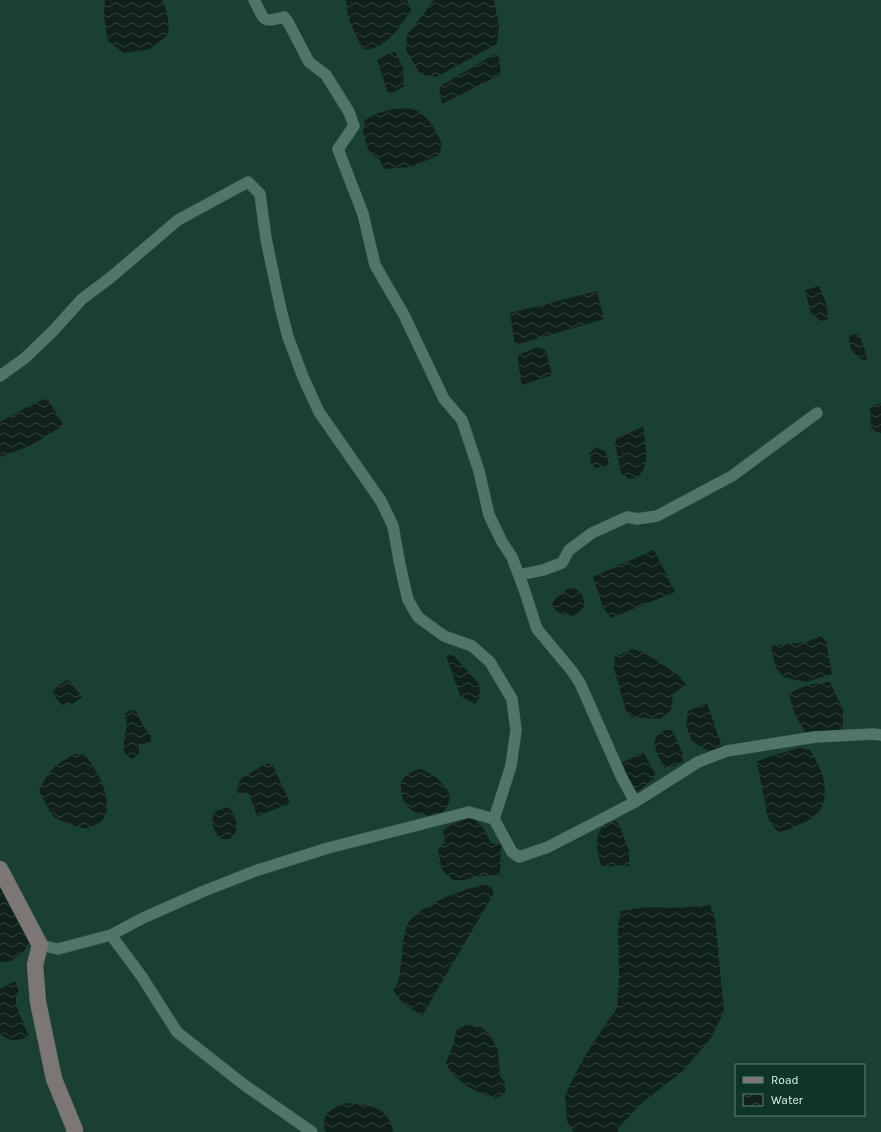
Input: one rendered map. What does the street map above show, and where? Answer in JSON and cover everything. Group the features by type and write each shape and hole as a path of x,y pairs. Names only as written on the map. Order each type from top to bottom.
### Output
{"street":[{"path":"254,0 264,19 269,21 284,17 308,62 326,75 349,112 354,126 338,149 363,214 375,265 404,315 444,399 462,420 479,471 489,515 502,542 512,557 537,629 580,683 635,802"},
{"path":"0,376 25,358 53,331 82,299 110,278 178,220 248,182 260,194 266,239 281,310 288,337 303,377 319,412 381,501 393,526 408,600 418,617 444,636 472,646 490,662 512,699 516,730 511,766 494,819 500,833 512,852 519,857 548,847 635,802 698,762 728,751 815,737 873,734 881,735"},
{"path":"519,575 542,570 562,563 569,550 592,533 620,520 627,517 637,519 657,516 701,493 732,476 817,413"},
{"path":"40,945 58,949 111,935 143,918 204,891 255,871 328,848 468,812 494,819"},
{"path":"0,869 40,945 35,965 38,1002 54,1079 76,1130 74,1132"},
{"path":"111,935 142,977 177,1032 243,1084 312,1132"}],"water":[{"path":"105,0 162,0 168,17 168,35 150,49 124,53 108,41 104,16"},
{"path":"346,0 407,0 411,10 403,23 385,42 371,49 363,49 349,19"},
{"path":"434,0 494,0 499,26 497,44 436,77 420,74 406,50 407,34"},
{"path":"395,52 403,67 404,86 395,92 388,93 377,60"},
{"path":"495,54 499,56 501,74 442,104 439,87"},
{"path":"393,109 412,109 427,118 442,144 439,155 411,167 383,169 380,160 368,150 363,132 365,120 378,113"},
{"path":"819,286 827,306 828,319 821,321 811,313 805,290"},
{"path":"597,291 604,319 515,345 510,313"},
{"path":"854,333 858,333 866,352 866,360 858,358 851,349 849,337"},
{"path":"538,347 546,351 552,375 522,385 518,355"},
{"path":"47,399 63,423 61,427 30,446 0,457 0,422 36,402"},
{"path":"881,403 881,433 875,431 871,427 870,408"},
{"path":"643,427 646,453 645,466 638,476 629,479 621,473 615,443 618,437"},
{"path":"596,447 606,452 609,465 596,468 591,464 590,453"},
{"path":"654,550 675,592 611,618 603,607 593,577"},
{"path":"569,588 579,591 584,600 584,607 574,616 558,612 552,604 556,598"},
{"path":"821,636 826,641 832,674 806,682 783,677 775,666 771,646 806,642"},
{"path":"633,649 647,654 678,675 686,685 673,694 671,710 660,719 632,717 626,711 614,669 615,657"},
{"path":"446,656 454,656 479,684 480,697 475,704 460,695"},
{"path":"67,680 82,697 72,704 62,705 52,693 59,685"},
{"path":"830,682 843,710 843,727 839,731 805,732 795,714 789,695 803,687"},
{"path":"707,703 722,747 708,751 692,741 686,725 688,711"},
{"path":"130,710 136,711 142,724 151,736 151,741 147,744 139,744 139,754 132,759 125,753 124,750 126,726 125,714"},
{"path":"666,730 672,730 682,752 683,761 677,765 665,768 657,753 655,741 658,735"},
{"path":"799,748 810,750 818,764 824,780 825,788 823,804 819,812 812,818 789,829 778,832 768,818 757,762 768,757"},
{"path":"643,752 655,773 654,778 638,791 632,789 620,769 622,763"},
{"path":"74,754 84,755 90,761 100,779 107,800 107,810 104,818 97,824 87,828 78,827 54,817 39,791 49,773 61,762"},
{"path":"270,763 274,768 290,803 257,816 249,793 238,793 237,787 241,779 262,766"},
{"path":"421,769 438,779 450,795 445,810 438,815 429,816 415,812 408,808 404,801 401,782 410,773"},
{"path":"228,807 235,817 235,834 231,838 219,838 213,826 214,812"},
{"path":"468,818 473,818 483,827 491,843 501,845 500,875 478,876 464,880 453,880 442,870 438,850 445,842 443,831 449,826"},
{"path":"615,821 619,824 629,851 629,866 618,865 607,867 601,865 597,844 598,834 605,825"},
{"path":"487,884 491,886 494,893 422,1016 401,1001 393,989 398,983 406,928 410,920 429,906 454,894"},
{"path":"0,885 29,933 29,942 25,950 11,961 0,962"},
{"path":"710,905 715,918 724,1011 711,1038 684,1070 643,1102 618,1128 618,1132 574,1132 567,1121 565,1096 574,1076 591,1046 617,1008 619,976 618,924 621,911 648,907 677,908"},
{"path":"15,981 19,992 16,997 16,1005 29,1037 14,1040 0,1034 0,989"},
{"path":"466,1025 481,1027 490,1035 498,1050 500,1076 505,1083 505,1093 496,1098 467,1086 455,1076 446,1063 454,1042 456,1031"},
{"path":"345,1103 369,1106 382,1111 391,1123 393,1132 326,1132 324,1127 325,1116 331,1110"}]}
